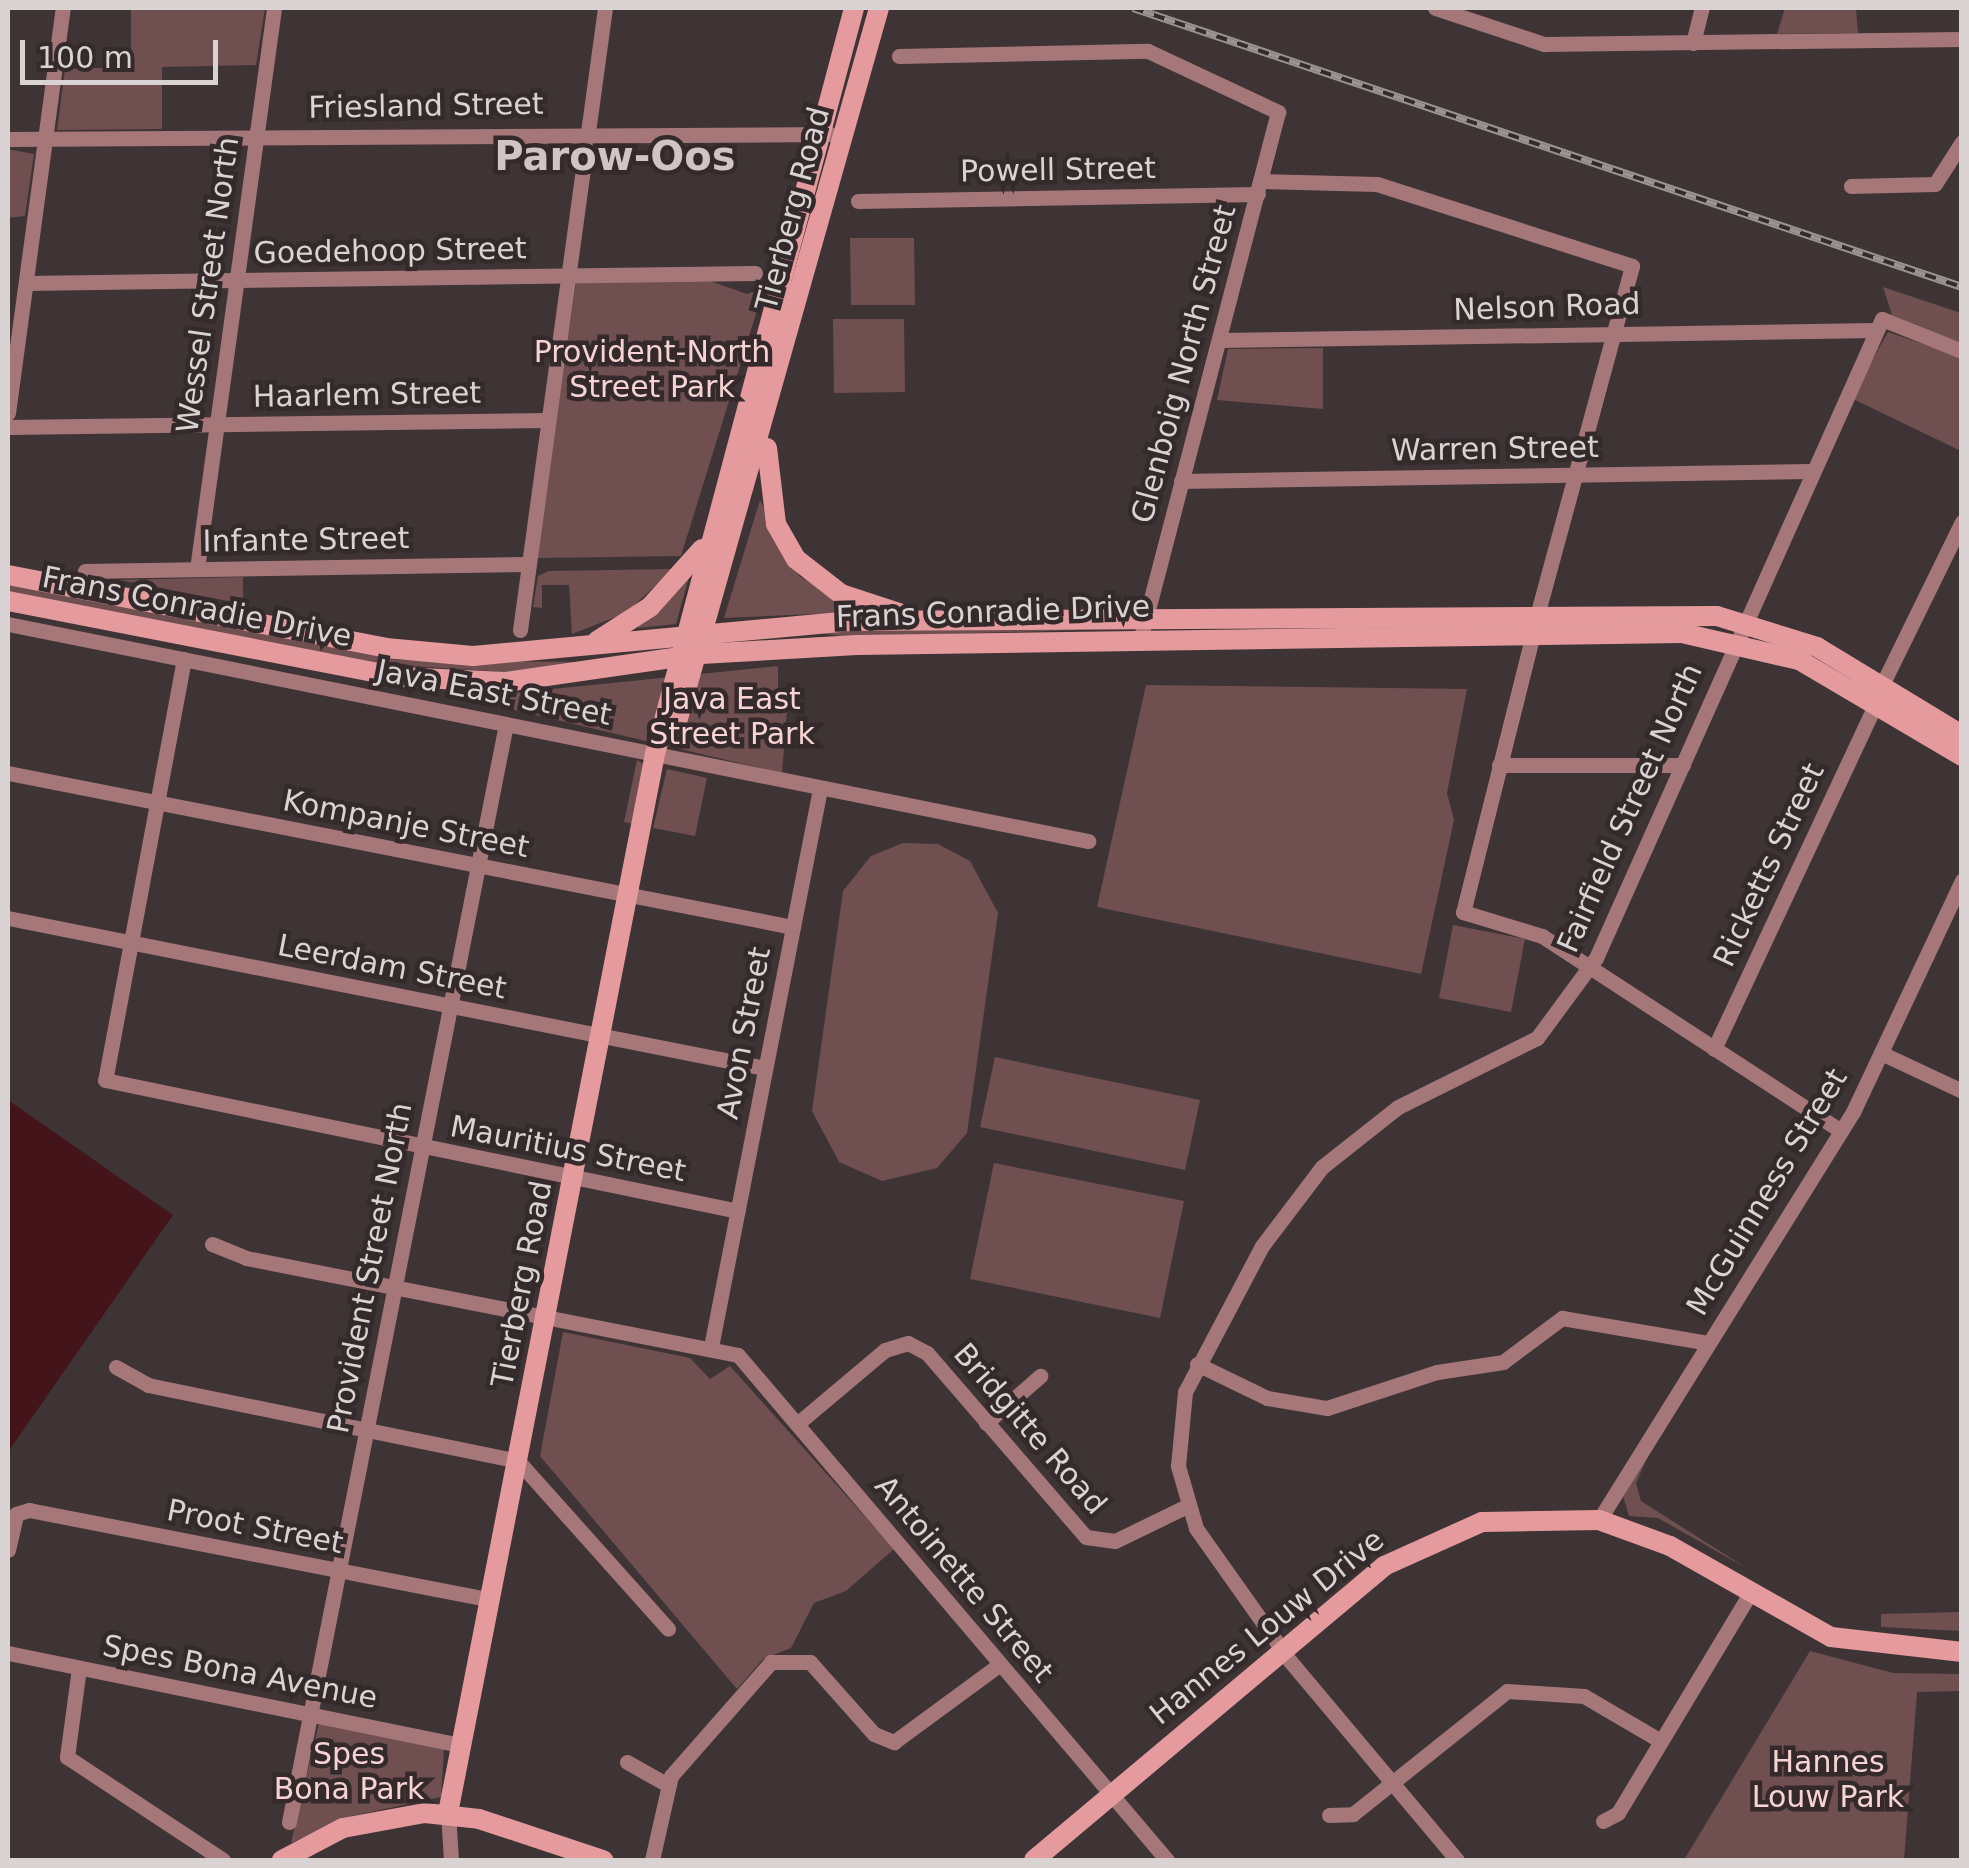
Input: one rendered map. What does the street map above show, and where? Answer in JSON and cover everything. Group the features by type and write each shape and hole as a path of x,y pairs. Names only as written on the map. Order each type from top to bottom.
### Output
{"main road":[{"name":"Tierberg Road","path":"448,1813 678,657 854,8"},
{"name":"Tierberg Road","path":"659,759 702,654 879,8"},
{"path":"766,421 770,503 796,560 841,594 925,620"},
{"path":"587,647 650,607 706,546"},
{"name":"Frans Conradie Drive","path":"8,575 413,652 587,647 708,630 925,620 1142,629"},
{"name":"Frans Conradie Drive","path":"8,600 418,679 506,682 702,654 1142,629 1536,622 1739,631 1817,647 1962,735"},
{"name":"Frans Conradie Drive","path":"1739,631 1799,660 1962,756"},
{"name":"Hannes Louw Drive","path":"1034,1860 1384,1566 1432,1539 1508,1518 1599,1520 1670,1546 1748,1594 1841,1639 1962,1652"},
{"path":"282,1860 357,1824 448,1813 603,1860"}],"street":[{"path":"8,412 63,8"},
{"name":"Wessel Street North","path":"197,569 274,8"},
{"path":"520,630 604,8"},
{"path":"1434,8 1544,44 1962,39"},
{"path":"1693,43 1702,8"},
{"name":"Glenboig North Street","path":"899,56 1148,50 1274,106 1260,188 1142,629"},
{"name":"Friesland Street","path":"8,139 821,126 845,131"},
{"path":"1851,186 1935,184 1962,142"},
{"name":"Powell Street","path":"858,201 1377,184 1632,266 1614,332"},
{"name":"Goedehoop Street","path":"26,283 755,274"},
{"path":"1879,324 1962,351"},
{"name":"Nelson Road","path":"1219,340 1879,324"},
{"name":"Fairfield Street North","path":"1457,1860 1284,1649 1187,1506 1177,1440 1197,1364 1262,1246 1322,1168 1398,1107 1537,1038 1589,968 1879,324"},
{"path":"1614,332 1463,912 1538,934 1841,1131"},
{"name":"Haarlem Street","path":"8,427 548,420"},
{"name":"Warren Street","path":"1181,481 1810,471"},
{"path":"1882,684 1962,522"},
{"name":"Infante Street","path":"85,571 528,564"},
{"name":"Java East Street","path":"8,624 506,724 659,759 1088,842"},
{"path":"128,942 184,659"},
{"name":"Ricketts Street","path":"1714,1049 1875,705"},
{"name":"Provident Street North","path":"289,1822 506,724"},
{"path":"1499,764 1683,765"},
{"name":"Kompanje Street","path":"8,773 794,927"},
{"name":"Avon Street","path":"710,1346 820,789"},
{"name":"McGuinness Street","path":"1599,1520 1841,1131 1962,880"},
{"name":"Leerdam Street","path":"8,918 766,1068"},
{"path":"1943,920 1962,928"},
{"name":"Mauritius Street","path":"128,942 102,1071 112,1085 738,1210"},
{"path":"1881,1053 1962,1091"},
{"path":"212,1244 546,1320 710,1346"},
{"path":"1197,1364 1266,1398 1326,1408 1437,1372 1503,1362 1562,1318 1708,1343"},
{"name":"Bridgitte Road","path":"796,1424 902,1343 927,1353 1093,1540 1115,1541 1187,1506"},
{"name":"Antoinette Street","path":"710,1346 742,1358 1167,1860"},
{"path":"116,1367 140,1383 518,1460 668,1628"},
{"path":"986,1422 1040,1376"},
{"name":"Proot Street","path":"8,1550 14,1519 29,1510 490,1600"},
{"path":"1603,1820 1618,1812 1748,1594"},
{"name":"Spes Bona Avenue","path":"8,1654 462,1745"},
{"path":"652,1860 668,1785 758,1674 784,1657 815,1666 868,1728 894,1742 999,1665"},
{"path":"79,1668 67,1758 224,1860"},
{"path":"1329,1815 1349,1816 1486,1702 1517,1690 1584,1696 1660,1740"},
{"path":"627,1762 668,1785"},
{"path":"448,1813 451,1860"}],"green space":[{"path":"131,8 265,8 256,65 162,67 162,129 57,130 65,69 131,67"},
{"path":"1785,8 1856,8 1858,33 1777,34"},
{"path":"8,149 34,154 25,216 8,218"},
{"path":"850,238 914,238 915,305 851,305"},
{"name":"Provident-North Street Park","path":"707,280 747,294 764,288 681,556 537,558 576,283"},
{"path":"1883,287 1961,313 1961,345 1892,315"},
{"path":"833,319 904,319 905,392 834,393"},
{"path":"1888,332 1961,357 1961,451 1851,398"},
{"path":"1323,348 1323,409 1217,400 1228,349"},
{"path":"760,500 799,576 862,612 724,618"},
{"path":"673,569 626,613 572,634 569,585 542,585 542,608 533,607 538,576 549,571"},
{"path":"690,573 676,624 638,628 639,625"},
{"path":"243,577 243,604 120,580"},
{"path":"8,584 399,660 580,662 506,672 378,664 8,592"},
{"path":"1077,629 848,637 805,631"},
{"name":"Java East Street Park","path":"778,666 778,707 787,709 782,773 463,698"},
{"path":"1146,685 1467,689 1447,793 1454,820 1421,974 1097,907"},
{"path":"637,760 644,764 634,824 624,822"},
{"path":"667,769 707,778 695,836 653,828"},
{"path":"903,843 938,844 970,861 998,913 967,1133 937,1168 882,1181 839,1162 812,1111 843,891 871,856"},
{"path":"1453,925 1525,939 1511,1012 1439,998"},
{"path":"995,1057 1200,1100 1185,1170 980,1127"},
{"path":"994,1163 1184,1201 1160,1318 970,1279"},
{"path":"563,1332 690,1358 710,1379 730,1366 894,1549 846,1591 814,1603 791,1648 763,1659 737,1689 540,1456"},
{"path":"1652,1447 1636,1483 1641,1501 1748,1569 1658,1518 1629,1516 1623,1496"},
{"path":"1961,1612 1961,1631 1881,1627 1881,1614"},
{"name":"Hannes Louw Park","path":"1810,1651 1893,1673 1961,1674 1961,1691 1917,1692 1904,1860 1684,1860"},
{"name":"Spes Bona Park","path":"319,1723 444,1749 441,1797 352,1816 291,1843"}],"shaded area":[{"path":"8,1100 173,1215 8,1452"}],"railway":[{"path":"1133,8 1962,287"}],"district":[{"name":"Parow-Oos","path":"615,156"}]}
